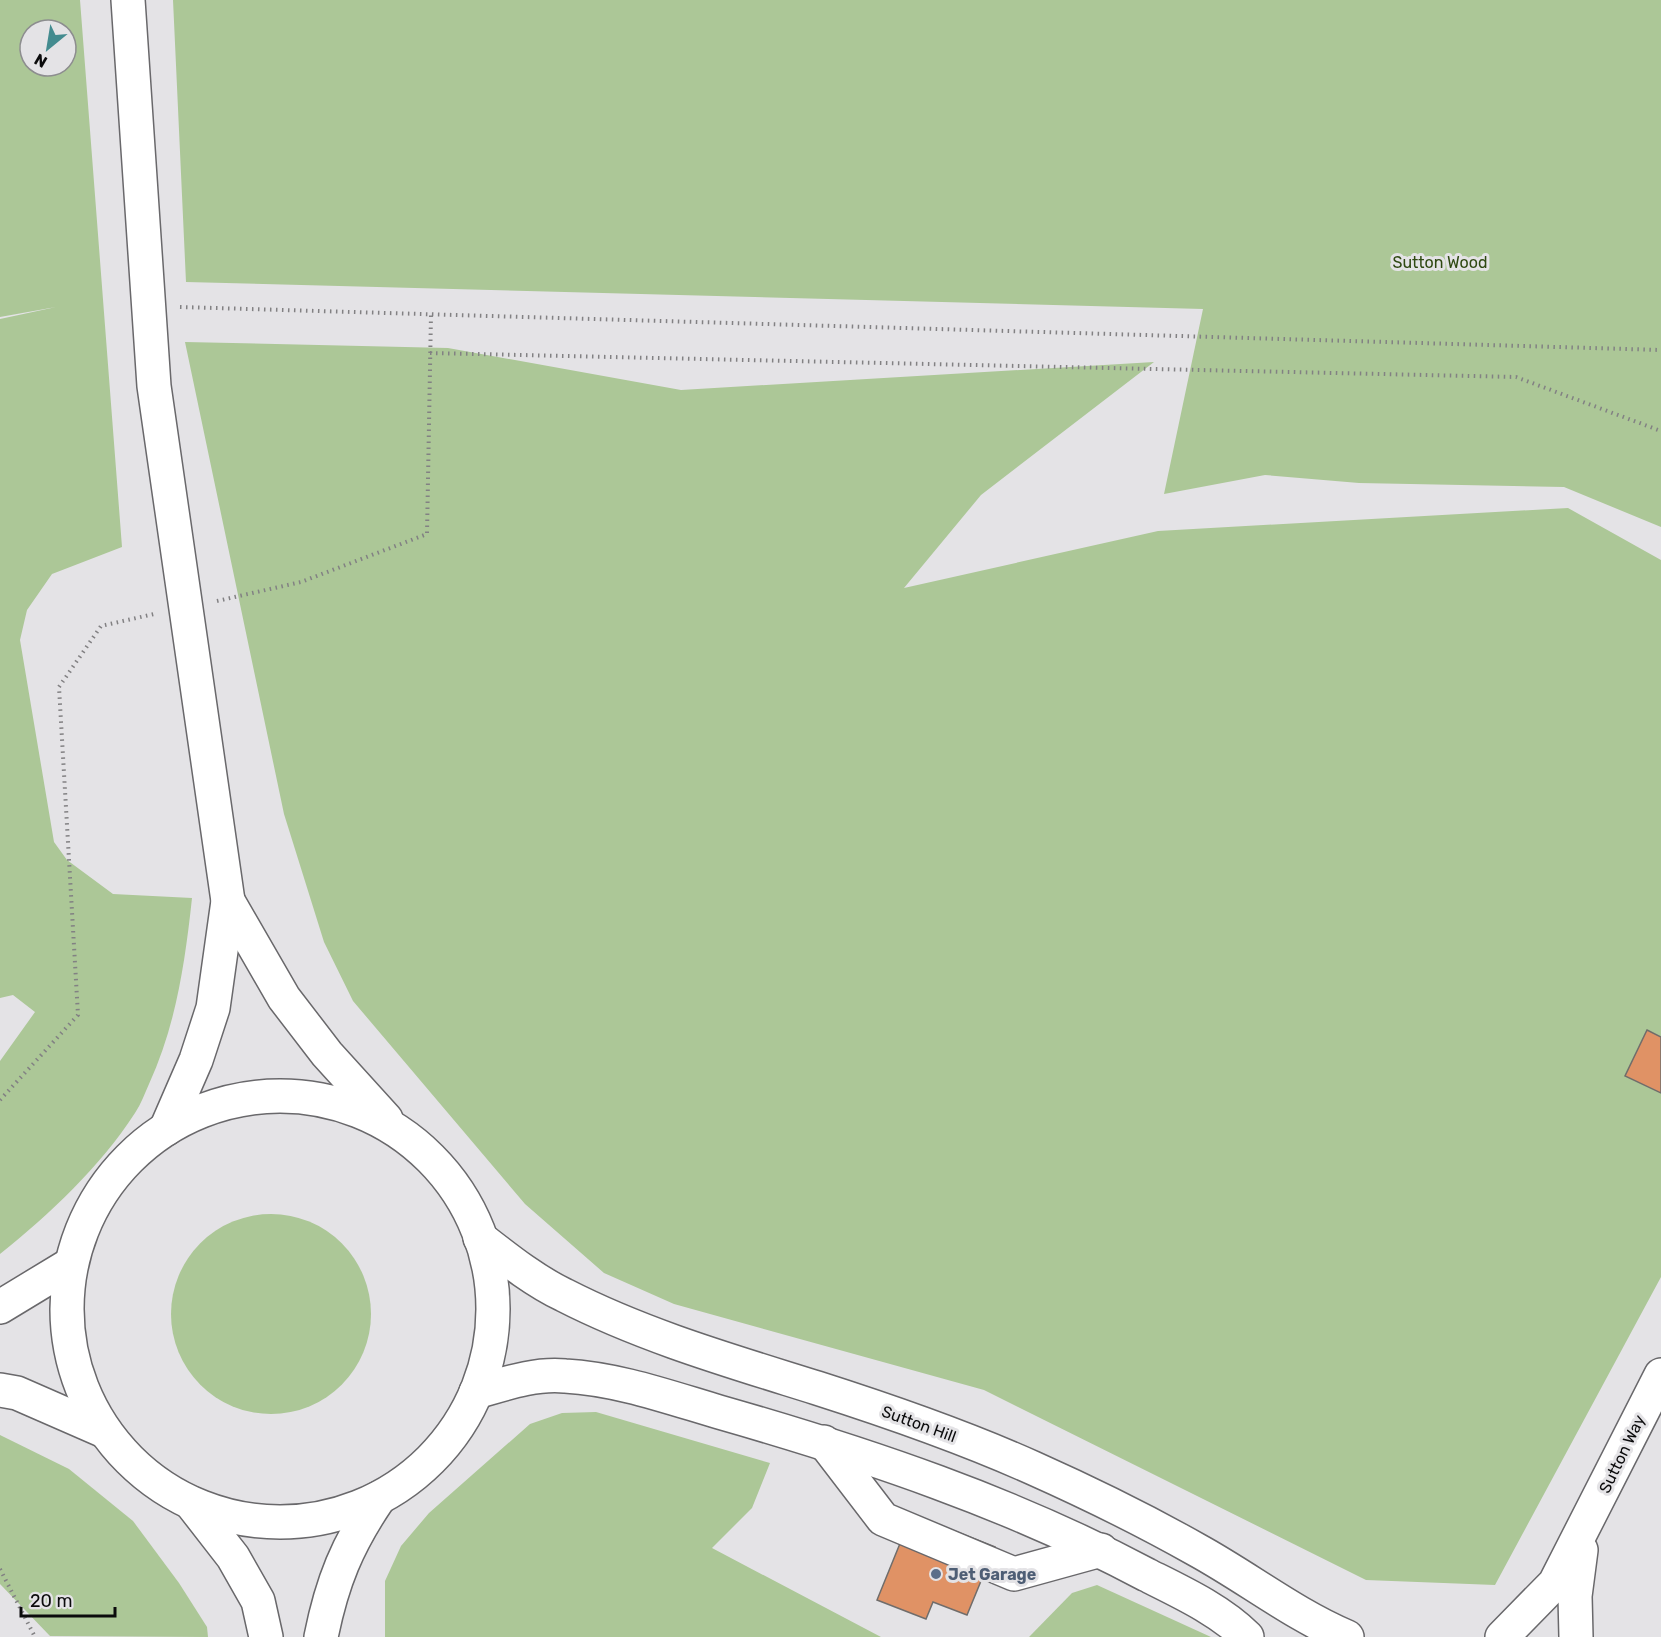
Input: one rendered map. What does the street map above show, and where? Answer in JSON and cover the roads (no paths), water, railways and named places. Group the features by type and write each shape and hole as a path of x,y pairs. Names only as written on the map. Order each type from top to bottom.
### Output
{"main road":[{"path":"128,0 154,386 228,901 213,1008 196,1060 166,1130"},
{"path":"228,901 284,998 327,1054 399,1133 423,1152 449,1181 466,1207 480,1238 488,1264 493,1308 488,1350 476,1392 444,1446 408,1480 379,1498 327,1517 295,1522 252,1520 223,1515 190,1503 148,1476 104,1431 87,1402 69,1344 68,1287 71,1264 80,1230 105,1186 139,1149 166,1130 192,1115 222,1104 277,1097 328,1102 356,1111 399,1133"},
{"name":"Sutton Hill","path":"480,1238 533,1278 562,1295 620,1321 731,1363 818,1388 924,1425 1032,1467 1199,1550 1311,1622 1347,1637"},
{"path":"0,1307 71,1264"},
{"path":"476,1392 521,1379 562,1375 607,1380 824,1442 966,1493 1101,1550 1189,1597 1236,1626 1247,1637"},
{"name":"Sutton Way","path":"1502,1637 1556,1583 1661,1375"},
{"path":"0,1390 17,1393 104,1431"},
{"path":"824,1442 883,1519 1014,1574 1101,1550"},
{"path":"321,1637 330,1592 355,1534 379,1498"},
{"path":"190,1503 233,1557 258,1601 266,1637"},
{"name":"Sutton Way","path":"1576,1637 1575,1596 1583,1533"}],"place":[{"name":"Jet Garage","path":"936,1574"}],"park label":[{"name":"Sutton Wood","path":"1440,262"}]}
